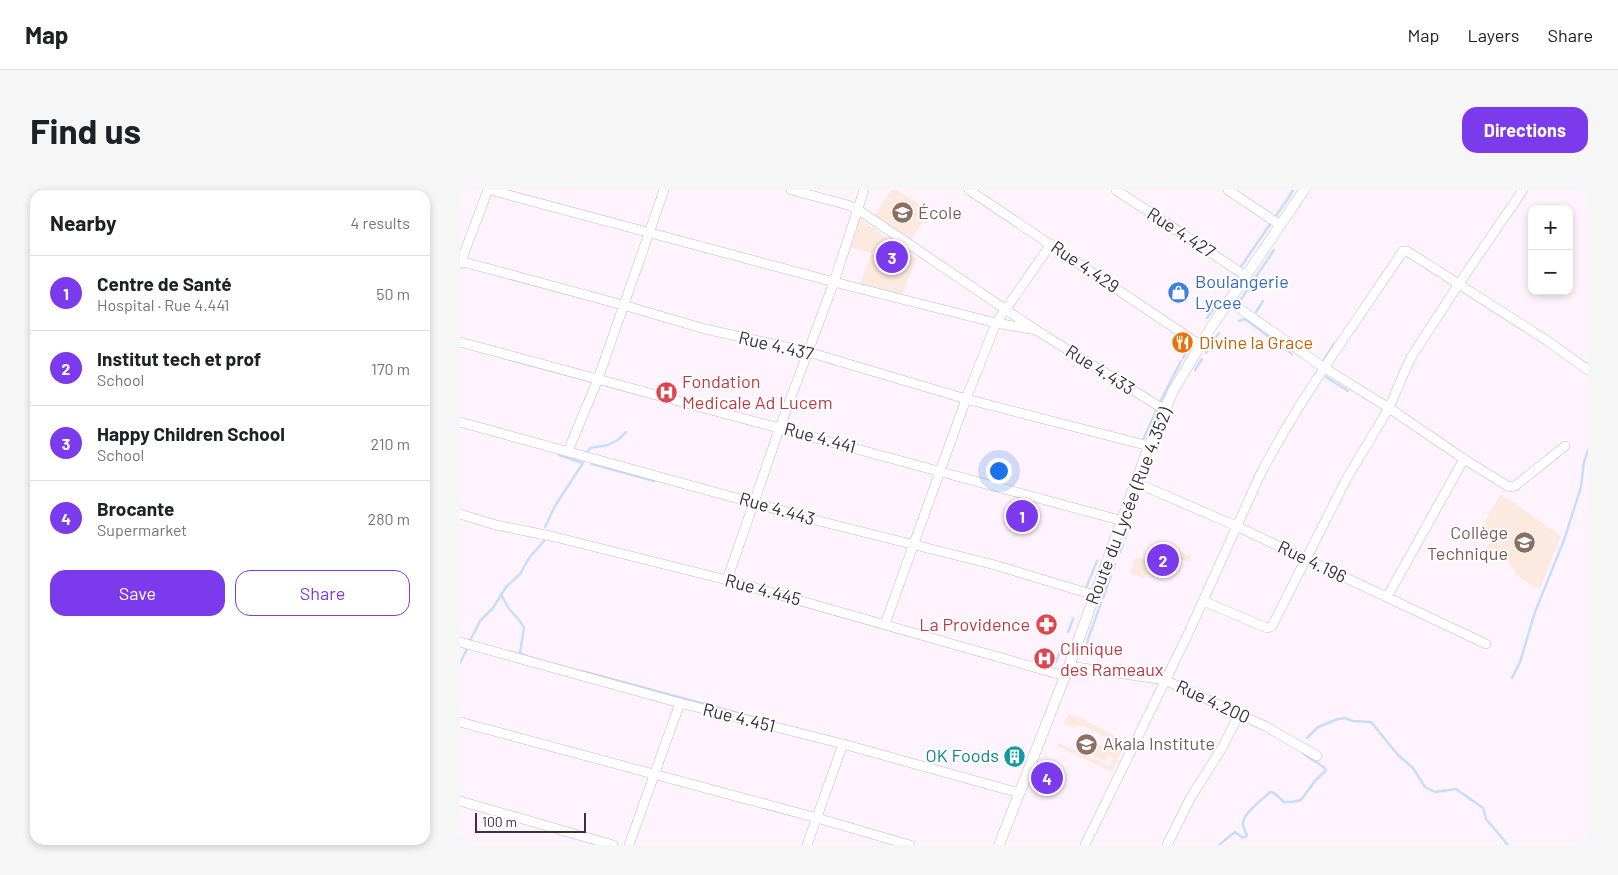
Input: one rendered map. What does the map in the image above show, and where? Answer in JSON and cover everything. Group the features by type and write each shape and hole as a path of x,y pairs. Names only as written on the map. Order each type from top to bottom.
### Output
{"main road":[{"name":"Route du Lycée (Rue 4.352)","path":"999,845 1067,671 1149,446 1165,410 1184,370 1304,190"}],"street":[{"path":"460,262 489,190 834,282 996,323 1036,330"},
{"path":"568,451 598,379 664,190"},
{"name":"Rue 4.433","path":"791,190 857,209 1036,330 1165,410"},
{"path":"727,580 780,427 834,282 864,190"},
{"name":"Rue 4.429","path":"969,190 1200,345"},
{"name":"Rue 4.427","path":"1116,190 1246,276"},
{"path":"1228,190 1280,225"},
{"path":"1203,601 1270,628 1347,478 1389,408 1407,366 1458,285 1523,190"},
{"path":"885,624 966,398 996,323 1051,244"},
{"path":"1085,845 1166,680 1260,475 1323,367 1403,251 1407,251 1546,340 1588,370"},
{"name":"Rue 4.437","path":"460,262 623,305 705,329 808,352 966,398 1149,446"},
{"path":"1229,301 1323,367 1389,408 1464,459 1509,486 1515,486 1565,446"},
{"name":"Rue 4.441","path":"460,342 1122,521"},
{"name":"Rue 4.443","path":"460,422 823,522 995,565 1094,596"},
{"path":"1387,597 1464,459"},
{"name":"Rue 4.196","path":"1137,483 1236,526 1486,644"},
{"name":"Rue 4.445","path":"460,514 496,525 555,537 727,580 885,624 1067,671"},
{"name":"Rue 4.451","path":"460,642 1019,793"},
{"name":"Rue 4.200","path":"1067,671 1166,680 1267,727 1317,756"},
{"path":"629,845 680,702"},
{"path":"1167,845 1191,797 1222,748 1238,714"},
{"path":"460,722 817,818 910,845"},
{"path":"807,845 843,744"},
{"path":"460,800 613,845"}],"shaded area":[{"name":"École","path":"891,190 897,190 930,211 911,240 874,216"},
{"path":"859,218 910,255 917,258 902,295 860,284 872,253 849,247"},
{"name":"Collège Technique","path":"1501,494 1561,536 1540,589 1527,583 1517,575 1508,560 1487,548 1492,538 1481,528"},
{"path":"1157,541 1191,557 1189,562 1179,558 1177,563 1171,560 1166,570 1158,567 1154,578 1146,574 1144,578 1129,573 1136,557 1147,561"},
{"name":"Akala Institute","path":"1068,714 1084,720 1126,742 1112,772 1057,746 1059,743 1110,766 1113,758 1108,756 1106,762 1075,746 1079,737 1117,751 1120,745 1082,725 1081,727 1076,725 1075,728 1064,724"}],"waterway":[{"path":"1287,200 1293,190"},
{"path":"1275,217 1287,200"},
{"path":"1168,219 1183,229"},
{"path":"1240,268 1271,223"},
{"path":"1239,302 1274,250"},
{"path":"1256,312 1263,301"},
{"path":"1207,318 1216,305"},
{"path":"1239,321 1245,319 1292,354"},
{"path":"1211,344 1219,333"},
{"path":"1323,361 1334,344"},
{"path":"1183,358 1191,345"},
{"path":"1206,353 1209,347"},
{"path":"1195,370 1202,359"},
{"path":"1160,402 1181,361"},
{"path":"1326,377 1348,391"},
{"path":"1142,442 1157,409"},
{"path":"587,453 590,448 608,445 618,440 626,432"},
{"path":"1512,678 1520,662 1535,612 1564,540 1581,487 1584,462 1588,450"},
{"path":"545,527 555,506 583,463 559,455"},
{"path":"592,464 654,481"},
{"path":"1125,538 1127,531"},
{"path":"470,641 480,621 493,608 506,587 520,574 529,558 544,541"},
{"path":"1120,552 1123,544"},
{"path":"1086,588 1097,561"},
{"path":"1113,569 1115,564"},
{"path":"1103,598 1111,575"},
{"path":"501,594 509,609 524,628 520,653 526,656"},
{"path":"1086,652 1088,639 1101,603"},
{"path":"1068,632 1073,619"},
{"path":"1056,662 1063,644"},
{"path":"460,663 467,649"},
{"path":"582,671 760,719"},
{"path":"1307,738 1318,727 1338,719 1345,718 1353,721 1371,722 1398,755 1413,768 1425,787 1435,792 1456,789"},
{"path":"1219,845 1235,832 1243,838 1247,836 1243,827 1246,816 1270,792 1274,793 1284,802 1301,800 1326,770 1306,756 1301,750"},
{"path":"1456,789 1483,808 1486,819 1508,845"}],"place":[{"name":"École","path":"902,213"},
{"name":"Happy Children School","path":"892,257"},
{"name":"Boulangerie Lycee","path":"1179,292"},
{"name":"Divine la Grace","path":"1183,343"},
{"name":"Fondation Medicale Ad Lucem","path":"666,392"},
{"name":"Centre de Santé","path":"1022,516"},
{"name":"Collège Technique","path":"1524,543"},
{"name":"Institut tech et prof","path":"1163,560"},
{"name":"La Providence","path":"1046,625"},
{"name":"Clinique des Rameaux","path":"1044,659"},
{"name":"Akala Institute","path":"1087,744"},
{"name":"OK Foods","path":"1015,756"},
{"name":"Brocante","path":"1047,778"}]}
